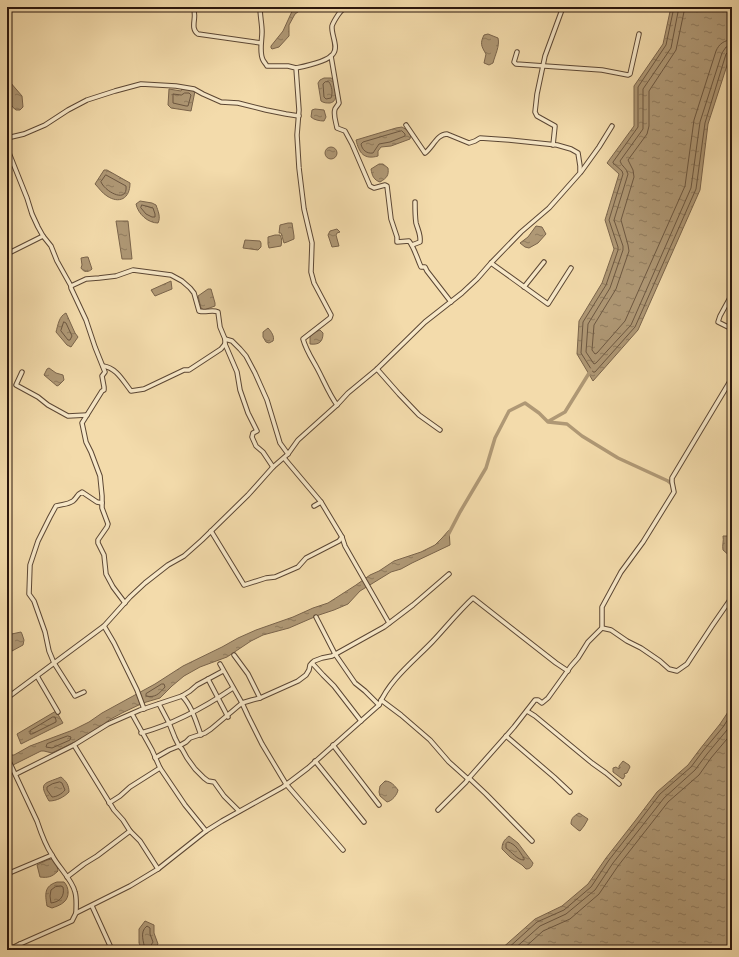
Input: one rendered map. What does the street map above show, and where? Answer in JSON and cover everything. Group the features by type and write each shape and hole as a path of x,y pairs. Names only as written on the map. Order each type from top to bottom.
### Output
{"street":[{"path":"191,7 195,11 194,29 198,34 261,43"},
{"path":"260,7 262,31 261,54 264,61 267,66 288,66 296,68 314,64 328,58 334,53 336,46 333,39 332,26 339,14 344,8 347,7"},
{"path":"553,145 556,126 537,116 535,112 545,56 563,7"},
{"path":"517,52 514,62 516,64 602,70 630,74 639,34"},
{"path":"331,56 339,103 334,114 337,128 345,131 370,186 374,188 385,185 387,186 390,212 397,242 409,241 421,266 425,267 451,302"},
{"path":"296,68 299,116 297,135 299,168 304,209 312,243 311,272 314,283 332,315 303,339 305,347 325,386 337,405"},
{"path":"7,138 24,134 45,125 86,100 141,84 176,86 194,89 221,102 238,103 299,116"},
{"path":"406,125 425,152 430,149 444,134 448,134 468,143 480,138 553,145 571,149 578,153 580,173"},
{"path":"7,698 104,626 145,583 168,565 184,556 211,531 248,496 273,467 288,454 298,440 337,405 348,393 377,369 425,322 477,279 521,232 549,208 580,173 612,126"},
{"path":"7,148 32,214 43,236 51,246 57,261 71,286 86,320 105,372 102,376 104,390 82,422 82,427 86,442 100,476 102,508 108,526 99,538 98,543 104,555 106,574 113,587 125,603"},
{"path":"412,245 420,242 421,237 416,221 415,202"},
{"path":"7,254 43,236"},
{"path":"524,287 544,262"},
{"path":"491,263 548,304 571,268"},
{"path":"71,286 86,279 116,276 133,270 170,275 182,281 194,293 199,312 212,310 218,312 220,327 225,339 225,344 237,372 240,390 248,413 257,431 253,433 252,437 256,446 263,452 273,467"},
{"path":"732,294 718,322 732,329"},
{"path":"225,339 232,341 246,356 268,400 280,443 288,454"},
{"path":"103,366 113,369 131,391 144,389 184,370 189,370 221,349 225,344"},
{"path":"377,369 419,415 440,430"},
{"path":"22,372 16,385 68,416 87,415"},
{"path":"438,810 466,782 528,711 535,700 542,703 548,698 588,642 602,628 602,607 621,572 643,542 674,492 672,478 732,378"},
{"path":"284,458 321,502 389,623"},
{"path":"84,692 75,696 54,663 34,601 29,594 30,565 38,541 56,506 65,505 74,500 78,494 82,492 97,502 102,503"},
{"path":"314,506 321,502"},
{"path":"211,531 244,585 266,578 275,577 298,567 306,558 339,541 342,537"},
{"path":"155,758 186,742 190,738 211,730 242,703 260,698 298,681 306,675 310,664 316,660 332,656 374,633 413,605 450,574"},
{"path":"602,628 611,630 627,641 641,648 669,669 677,671 687,664 732,597"},
{"path":"76,913 130,886 158,869 222,820 239,812 283,786 308,768 379,705 395,680 473,598 568,671"},
{"path":"316,618 335,654 355,683 379,705"},
{"path":"104,626 137,690 144,708"},
{"path":"234,655 248,674 260,698"},
{"path":"312,663 334,686 361,721"},
{"path":"220,664 242,703 262,744 286,784 343,850"},
{"path":"16,774 74,745 108,724 144,708 182,696 197,685 223,671"},
{"path":"37,676 58,712"},
{"path":"208,679 228,716"},
{"path":"141,733 169,723 193,712 233,688"},
{"path":"182,696 186,699 193,712 201,735"},
{"path":"381,700 430,740 449,762 486,794 532,841"},
{"path":"159,704 179,746 195,769 208,781 214,782 224,796 239,812"},
{"path":"528,711 619,784"},
{"path":"132,714 160,768 185,805 206,831"},
{"path":"506,736 557,779 570,792"},
{"path":"74,745 109,803 130,831 140,841 158,869"},
{"path":"333,745 379,805"},
{"path":"7,757 52,856 72,884 75,891 76,913 72,921 8,950"},
{"path":"315,761 364,822"},
{"path":"109,803 130,787 160,768"},
{"path":"67,877 130,831"},
{"path":"7,874 52,856"},
{"path":"92,906 112,950"},
{"path":"20,944 23,950"}],"water":[{"path":"294,7 305,7 295,14 289,25 289,36 279,47 272,49 271,46 283,31"},
{"path":"671,7 732,7 732,50 708,124 700,190 638,330 593,381 577,354 579,321 602,283 614,249 605,220 619,174 607,163 634,126 634,86 663,44"},
{"path":"488,34 498,38 498,47 493,63 489,65 484,63 486,54 482,47 484,35"},
{"path":"324,78 333,79 335,85 336,96 333,102 330,103 321,101 318,83"},
{"path":"7,80 22,96 23,107 20,110 16,110 10,104 7,92"},
{"path":"169,89 181,91 182,89 187,89 195,91 191,111 171,108 168,105"},
{"path":"312,110 324,110 326,117 324,121 311,117"},
{"path":"402,127 411,134 410,139 391,146 381,147 378,151 378,156 366,156 359,149 356,140"},
{"path":"329,147 333,147 337,153 333,159 329,159 325,155 325,151"},
{"path":"379,164 383,164 388,168 387,176 380,182 376,180 371,169"},
{"path":"104,170 107,170 130,183 130,188 126,196 120,200 116,200 107,196 95,184"},
{"path":"140,201 156,205 159,216 158,223 147,220 141,214 136,204"},
{"path":"116,221 128,221 132,259 122,259"},
{"path":"292,223 294,239 284,243 281,233 279,233 280,225"},
{"path":"536,226 542,227 546,234 538,243 529,248 525,247 520,243 528,237"},
{"path":"337,229 340,232 336,235 339,246 332,247 328,235 330,231"},
{"path":"275,235 281,236 281,246 269,248 268,237"},
{"path":"245,240 260,241 261,247 258,250 243,248"},
{"path":"88,257 92,269 86,272 81,268 81,258"},
{"path":"171,281 172,289 155,296 151,290"},
{"path":"208,289 211,289 215,306 204,310 201,308 198,296"},
{"path":"66,313 78,337 71,347 67,345 56,332 60,318"},
{"path":"268,328 273,338 273,341 269,343 266,342 263,337 263,332"},
{"path":"320,330 323,333 321,341 316,344 310,344 311,334"},
{"path":"49,368 56,373 63,375 64,380 59,385 57,386 44,375"},
{"path":"449,530 450,545 401,569 391,572 360,591 348,604 289,628 263,635 227,657 200,667 184,676 160,698 143,703 122,713 77,741 52,753 41,751 7,768 7,755 14,755 30,746 73,730 89,722 183,666 238,638 328,603 394,561 421,552 435,545"},
{"path":"723,536 732,538 732,558 723,550"},
{"path":"21,632 24,640 23,645 12,651 7,644 7,635"},
{"path":"732,706 732,950 500,950 535,919 562,906 588,884 606,858 657,792 688,765"},
{"path":"56,711 63,723 21,744 17,734"},
{"path":"623,761 630,767 627,773 624,774 625,776 623,779 613,772 613,768 616,767 619,769 619,766"},
{"path":"61,777 67,783 69,792 65,796 49,801 43,787 44,784"},
{"path":"385,781 394,785 398,790 394,798 387,802 380,796 379,792 380,786"},
{"path":"579,813 588,819 580,831 571,824 573,817"},
{"path":"509,836 518,843 533,863 530,868 526,869 502,849 502,845"},
{"path":"52,859 56,863 58,871 50,877 40,877 37,865"},
{"path":"57,882 64,882 67,887 68,895 63,903 52,908 47,906 46,891 50,886"},
{"path":"145,921 154,925 154,933 158,944 153,950 142,950 139,943 139,929"}],"waterway":[{"path":"549,421 565,412 591,370"},
{"path":"447,537 486,468 495,438 509,411 525,403 539,413 548,422 567,424 582,436 618,458 672,484"}]}
